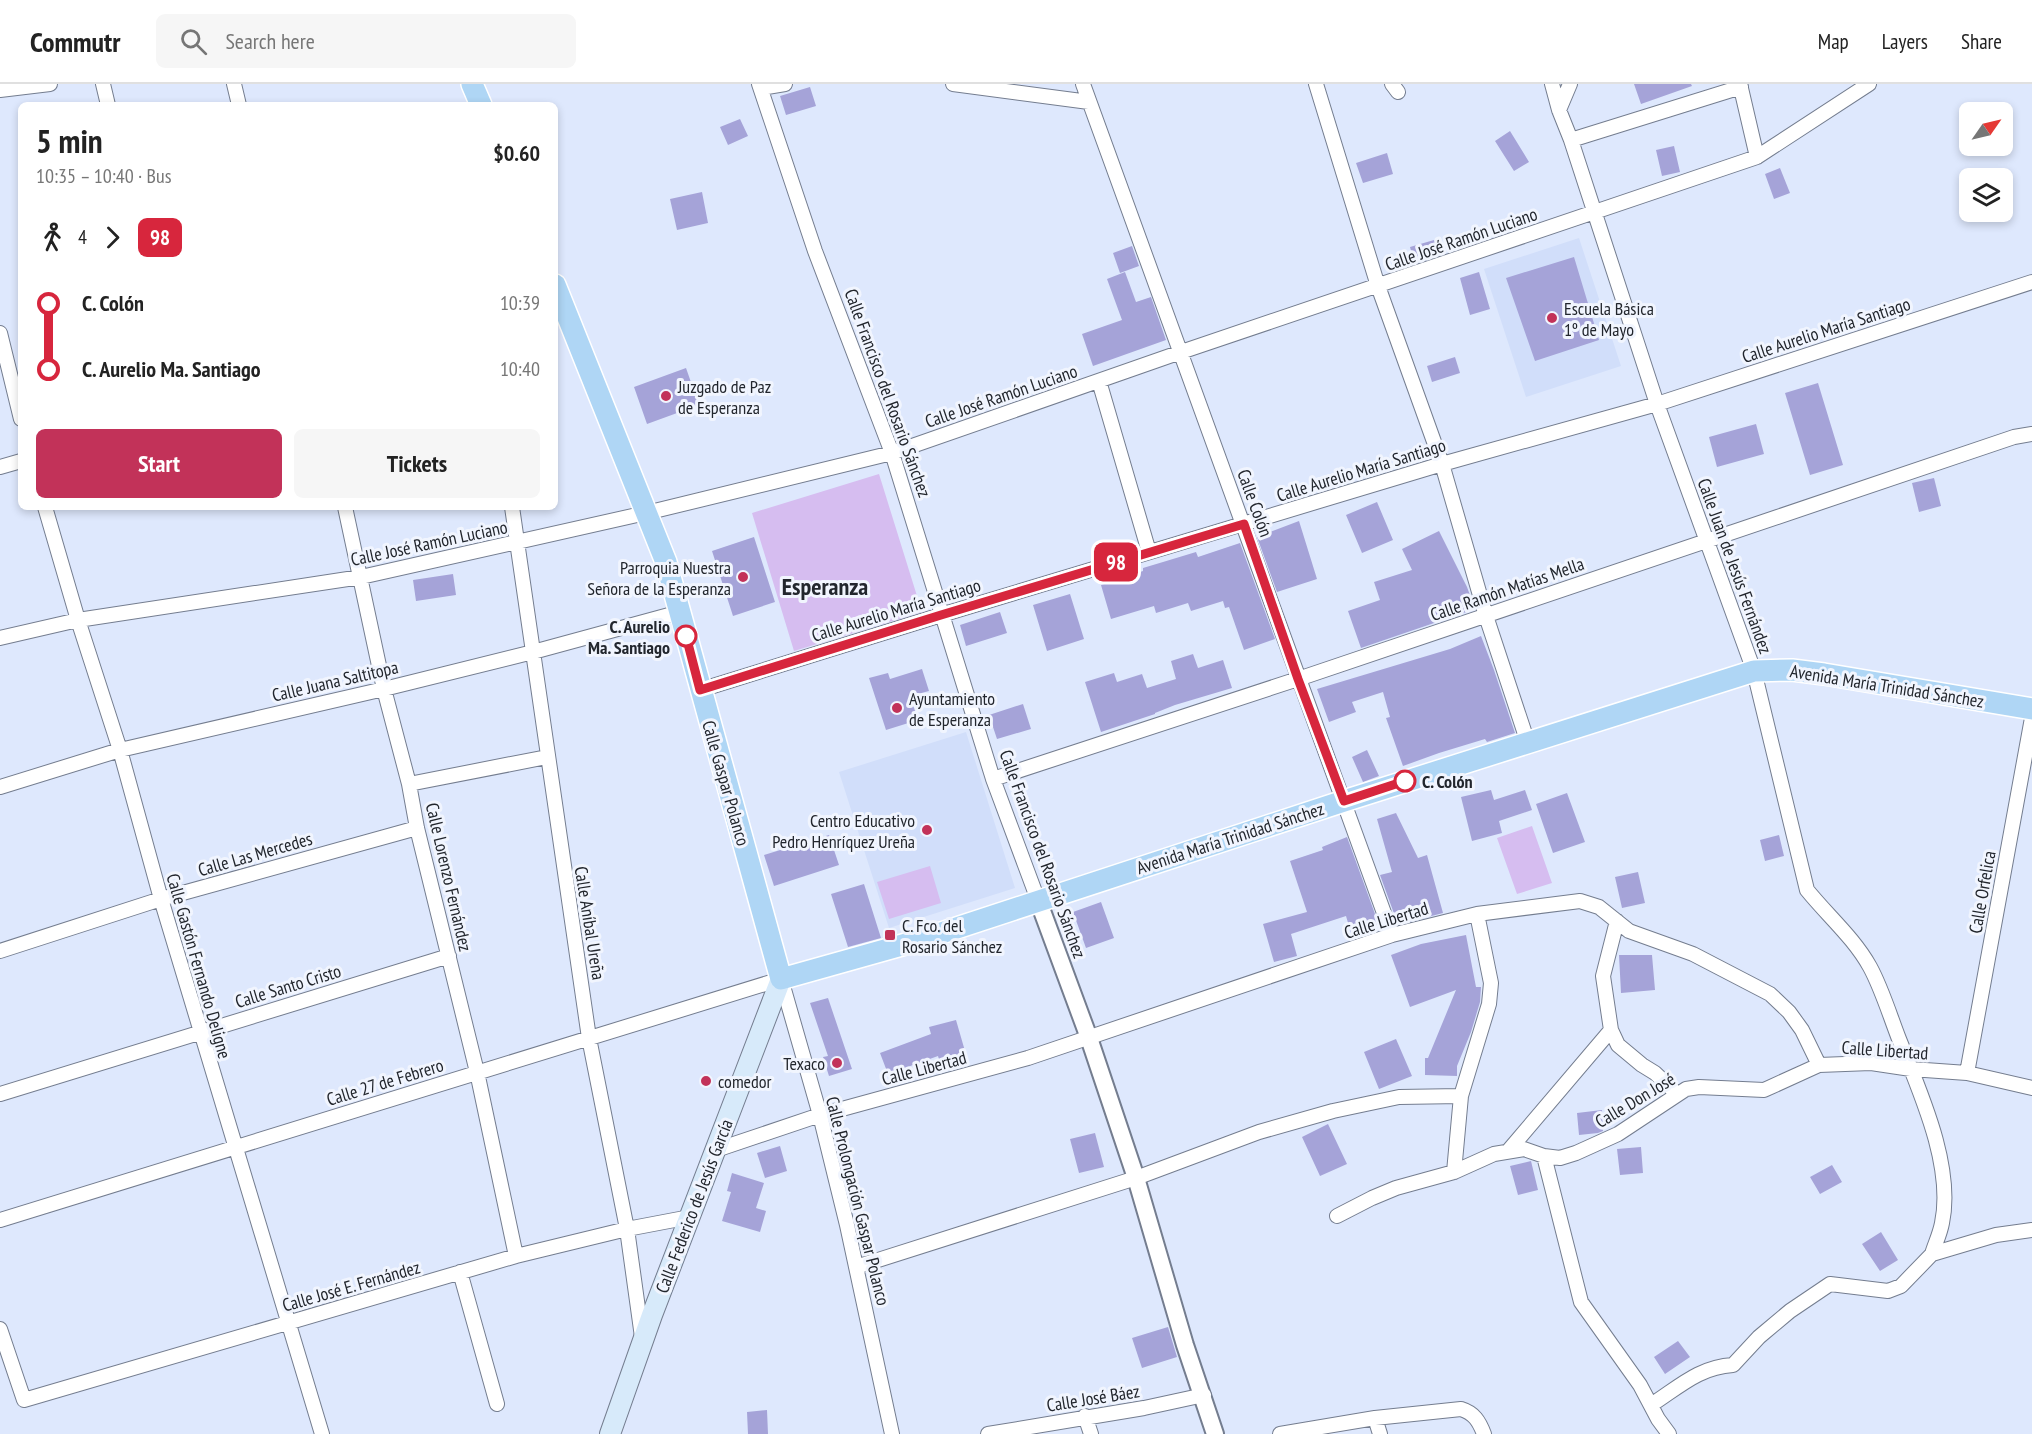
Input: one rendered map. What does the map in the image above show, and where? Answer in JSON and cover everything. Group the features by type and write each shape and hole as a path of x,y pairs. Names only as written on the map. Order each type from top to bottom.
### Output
{"main road":[{"path":"472,84 480,102"},
{"name":"Calle Gaspar Polanco","path":"558,293 666,562 781,979"},
{"name":"Avenida María Trinidad Sánchez","path":"781,979 920,940 1344,801 1754,671 1792,670 1824,674 2032,709"},
{"name":"Calle Federico de Jesús García","path":"610,1434 642,1342 781,979"}],"street":[{"path":"0,90 50,84"},
{"path":"103,84 107,102"},
{"path":"234,84 238,102"},
{"path":"760,86 785,84"},
{"path":"953,84 1089,102"},
{"name":"Calle Colón","path":"1083,84 1392,935"},
{"path":"1316,84 1378,286 1442,464 1486,616 1528,742"},
{"name":"Calle Juan de Jesús Fernández","path":"1552,84 1657,404 1754,671 1807,890 1825,913 1849,936 1871,968 1931,1122 1942,1170 1944,1197 1942,1223 1932,1254"},
{"path":"1559,110 1570,84"},
{"name":"Calle José Ramón Luciano","path":"0,638 78,620 361,577 646,513 892,453 1181,352 1757,157 1869,84"},
{"name":"Calle Francisco del Rosario Sánchez","path":"760,86 815,251 892,453 993,779 1089,1038 1136,1178 1185,1345 1204,1395 1215,1434"},
{"path":"1571,141 1740,86 1757,157"},
{"name":"Calle Aurelio María Santiago","path":"700,690 1442,464 1657,404 2032,282"},
{"path":"0,333 18,407"},
{"path":"1099,381 1149,552"},
{"name":"Calle Ramón Matías Mella","path":"993,779 1298,679 2014,437 2032,434"},
{"path":"0,467 18,462"},
{"name":"Calle Gastón Fernando Deligne","path":"46,510 120,750 160,899 322,1434"},
{"name":"Calle Lorenzo Fernández","path":"346,510 384,689 409,784 417,828 477,1072 516,1256"},
{"name":"Calle Aníbal Ureña","path":"513,510 589,1038 627,1229 642,1342"},
{"name":"Calle Juana Saltitopa","path":"0,787 120,750 384,689 680,612"},
{"name":"Calle Orfelica","path":"1967,1073 2032,718"},
{"path":"409,784 547,758"},
{"name":"Calle Las Mercedes","path":"0,951 160,899 417,828"},
{"name":"Calle Libertad","path":"716,1150 820,1115 1028,1058 1392,935 1477,914 1580,901 1599,907 1629,931 1693,954 1770,994 1789,1012 1802,1030 1820,1065 1871,1063 1911,1069 1967,1073 2032,1088"},
{"path":"1454,1172 1461,1096 1489,1004 1491,983 1477,914"},
{"path":"1617,921 1603,976 1611,1030 1618,1045 1655,1073 1677,1094"},
{"name":"Calle Santo Cristo","path":"0,1094 449,956"},
{"name":"Calle 27 de Febrero","path":"0,1220 781,979"},
{"name":"Calle Prolongación Gaspar Polanco","path":"781,979 820,1115 892,1434"},
{"path":"1509,1150 1611,1030"},
{"name":"Calle Don José","path":"1336,1216 1396,1188 1454,1172 1494,1154 1509,1150 1524,1149 1544,1156 1560,1158 1618,1134 1686,1089 1699,1087 1764,1090 1820,1065"},
{"path":"856,1268 1136,1178 1259,1132 1333,1111 1399,1097 1461,1096"},
{"path":"1544,1156 1581,1302 1602,1330 1669,1434"},
{"name":"Calle José E. Fernández","path":"0,1329 24,1400 516,1256 627,1229 690,1217"},
{"path":"1652,1405 1705,1370 1716,1366 1733,1365 1759,1336 1830,1284 1888,1291 1900,1286 1932,1254 1996,1235 2032,1230"},
{"path":"460,1272 497,1404"},
{"name":"Calle José Báez","path":"988,1434 1085,1416 1144,1408 1204,1395"},
{"path":"1280,1434 1375,1418 1461,1409 1471,1412 1484,1434"},
{"path":"1085,1416 1091,1434"},
{"path":"1375,1418 1380,1434"}],"shaded area":[{"name":"Escuela Básica 1º de Mayo","path":"1579,238 1621,366 1526,397 1484,269"},
{"path":"879,474 922,612 794,651 752,513"},
{"name":"Centro Educativo Pedro Henríquez Ureña","path":"966,732 1015,888 889,928 839,772"},
{"path":"1532,826 1552,883 1517,894 1497,838"},
{"path":"930,866 941,903 889,919 877,882"}],"building":[{"path":"1634,84 1691,84 1692,86 1641,104"},
{"path":"810,87 816,106 786,115 780,96"},
{"path":"740,119 748,136 728,145 720,127"},
{"path":"1510,131 1529,162 1514,171 1495,141"},
{"path":"1674,146 1680,172 1662,176 1656,150"},
{"path":"1387,153 1393,174 1363,183 1356,163"},
{"path":"1780,168 1790,193 1774,199 1765,174"},
{"path":"702,192 708,223 677,230 670,199"},
{"path":"1434,240 1439,255 1414,262 1410,247"},
{"path":"1132,246 1139,266 1120,273 1113,253"},
{"path":"1574,257 1599,340 1535,361 1506,278"},
{"path":"1125,272 1136,302 1151,297 1166,340 1093,366 1082,334 1122,320 1107,279"},
{"path":"1479,272 1490,309 1470,315 1460,278"},
{"path":"1455,357 1460,373 1432,382 1427,366"},
{"name":"Juzgado de Paz de Esperanza","path":"686,368 699,405 647,424 634,387"},
{"path":"1818,383 1843,465 1810,475 1785,393"},
{"path":"1756,424 1764,454 1717,467 1709,437"},
{"path":"1934,478 1941,506 1919,512 1912,483"},
{"path":"1377,502 1393,540 1362,553 1346,515"},
{"path":"1299,521 1317,579 1277,592 1257,537"},
{"path":"1439,531 1467,587 1475,609 1361,648 1348,611 1380,600 1374,582 1412,570 1402,549"},
{"name":"Parroquia Nuestra Señora de la Esperanza","path":"754,537 775,602 733,616 712,551"},
{"path":"1240,543 1275,639 1244,650 1229,607 1225,608 1223,601 1191,611 1188,603 1156,613 1154,606 1111,619 1101,585 1143,571 1143,568 1196,552 1198,557"},
{"path":"453,574 456,595 416,601 413,580"},
{"path":"1070,594 1084,639 1047,651 1033,605"},
{"path":"1000,612 1007,633 966,646 960,625"},
{"path":"1481,636 1515,733 1487,742 1485,739 1403,766 1386,718 1390,717 1383,692 1352,702 1356,712 1329,722 1317,689 1450,649"},
{"path":"1193,654 1198,668 1223,660 1232,688 1175,705 1101,732 1085,682 1114,673 1117,682 1142,674 1147,688 1176,679 1171,661"},
{"name":"Ayuntamiento de Esperanza","path":"922,669 929,691 910,696 918,720 886,730 869,678 888,673 890,679"},
{"path":"1023,704 1031,729 997,739 989,715"},
{"path":"1367,750 1379,776 1363,782 1352,757"},
{"path":"1491,790 1494,800 1525,790 1532,810 1499,821 1502,833 1472,841 1461,797"},
{"path":"1567,793 1585,842 1553,853 1536,804"},
{"path":"1396,813 1418,858 1427,855 1443,913 1401,924 1399,918 1396,919 1380,875 1392,872 1377,819"},
{"path":"829,835 839,865 774,886 764,855"},
{"path":"1779,835 1784,856 1765,861 1760,840"},
{"path":"1347,837 1379,925 1351,933 1346,916 1291,934 1297,956 1274,962 1263,924 1307,912 1290,861 1323,850 1322,847"},
{"path":"1638,872 1645,903 1622,908 1615,877"},
{"path":"864,884 881,938 848,947 831,894"},
{"path":"1101,902 1114,938 1086,948 1073,912"},
{"path":"1466,935 1476,987 1481,987 1480,1002 1457,1066 1457,1076 1425,1075 1425,1058 1428,1058 1456,990 1410,1007 1391,955 1421,944"},
{"path":"1619,955 1652,955 1655,990 1621,993"},
{"path":"828,998 852,1069 829,1076 823,1057 828,1056 810,1003"},
{"path":"956,1020 967,1058 941,1066 938,1056 888,1074 880,1053 931,1034 929,1027"},
{"path":"1396,1039 1412,1076 1379,1089 1364,1052"},
{"path":"1602,1110 1603,1131 1579,1135 1577,1113"},
{"path":"1328,1124 1347,1164 1320,1176 1302,1137"},
{"path":"1095,1133 1104,1167 1079,1173 1070,1139"},
{"path":"780,1146 787,1171 765,1178 757,1153"},
{"path":"1641,1147 1643,1173 1620,1175 1617,1149"},
{"path":"1531,1161 1538,1190 1518,1195 1510,1166"},
{"path":"1832,1165 1842,1182 1820,1194 1810,1177"},
{"path":"732,1173 764,1183 756,1208 766,1211 760,1232 722,1221 731,1192 727,1191"},
{"path":"1881,1232 1898,1260 1880,1271 1862,1244"},
{"path":"1168,1327 1177,1357 1142,1368 1132,1338"},
{"path":"1678,1341 1690,1357 1665,1374 1654,1357"},
{"path":"767,1410 768,1434 748,1434 747,1412"}],"bus line":[{"name":"98","path":"686,636 700,690 1244,524 1298,679 1344,801 1405,781"}],"place":[{"name":"Escuela Básica 1º de Mayo","path":"1552,318"},
{"name":"Juzgado de Paz de Esperanza","path":"666,396"},
{"name":"Parroquia Nuestra Señora de la Esperanza","path":"743,577"},
{"name":"C. Aurelio Ma. Santiago","path":"686,636"},
{"name":"Ayuntamiento de Esperanza","path":"897,708"},
{"name":"C. Colón","path":"1405,781"},
{"name":"Centro Educativo Pedro Henríquez Ureña","path":"927,830"},
{"name":"C. Fco. del Rosario Sánchez","path":"890,935"},
{"name":"Texaco","path":"837,1063"},
{"name":"comedor","path":"706,1081"}],"district":[{"name":"Esperanza","path":"825,586"}]}
